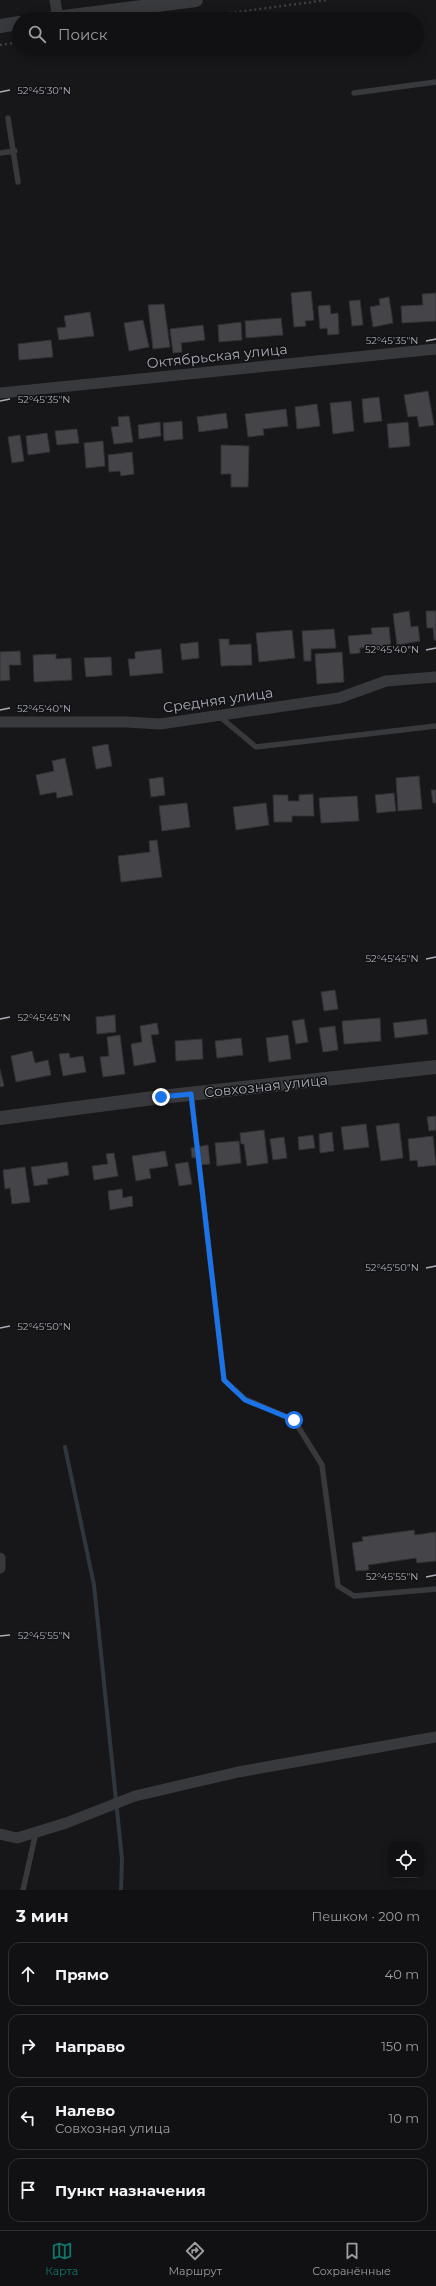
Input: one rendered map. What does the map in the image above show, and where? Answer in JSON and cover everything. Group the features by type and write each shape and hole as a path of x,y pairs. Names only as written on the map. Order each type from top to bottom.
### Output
{"street":[{"path":"54,12 55,0"},
{"path":"101,12 196,0"},
{"path":"0,26 12,24"},
{"name":"Октябрьская улица","path":"0,393 436,349"},
{"name":"Средняя улица","path":"0,722 126,722 160,724 339,698 386,681 436,677"},
{"name":"Совхозная улица","path":"0,1118 191,1094 436,1067"},
{"path":"0,1558 0,1568"},
{"path":"0,1834 17,1838 66,1823 135,1796 216,1777 436,1737"}],"lane":[{"path":"354,93 436,82"},
{"path":"8,118 18,182"},
{"path":"0,153 14,151"},
{"path":"218,716 256,747 436,726"},
{"path":"191,1094 224,1380 245,1400 294,1420 322,1465 338,1586 354,1596 436,1589"},
{"path":"23,1890 36,1832"}],"path":[{"path":"237,12 327,0"},
{"path":"0,45 12,43"}],"building":[{"path":"311,291 314,320 305,321 306,326 294,327 291,293"},
{"path":"436,293 436,321 402,323 401,306 423,305 422,294"},
{"path":"389,297 393,323 373,327 370,307 380,305 379,299"},
{"path":"360,300 363,325 352,326 349,301"},
{"path":"164,304 170,347 153,349 148,305"},
{"path":"330,305 331,314 338,313 339,334 328,335 327,328 320,329 318,306"},
{"path":"90,312 94,336 59,340 57,328 66,327 64,316"},
{"path":"281,318 283,335 246,338 245,321"},
{"path":"143,320 149,347 129,351 124,323"},
{"path":"241,322 242,340 219,342 218,325"},
{"path":"203,325 205,340 181,343 182,352 173,353 170,329"},
{"path":"51,340 53,357 19,360 18,344"},
{"path":"428,391 434,425 419,427 417,416 408,417 404,395"},
{"path":"379,397 382,421 364,423 362,399"},
{"path":"351,401 354,431 333,434 330,403"},
{"path":"317,404 320,426 297,429 295,407"},
{"path":"286,409 288,426 263,429 264,435 248,437 245,414"},
{"path":"226,413 228,428 199,432 197,417"},
{"path":"129,416 133,442 114,444 111,427 119,426 118,417"},
{"path":"182,421 183,439 164,441 163,423"},
{"path":"160,422 161,436 139,439 138,425"},
{"path":"408,422 410,446 389,448 387,424"},
{"path":"77,429 79,443 57,445 55,431"},
{"path":"47,433 50,452 28,455 26,436"},
{"path":"20,435 24,461 12,463 8,437"},
{"path":"103,441 105,466 86,468 84,443"},
{"path":"221,445 249,446 248,487 231,487 231,474 221,474"},
{"path":"132,452 134,474 121,476 120,471 109,472 108,455"},
{"path":"409,611 411,627 418,626 420,641 397,645 393,614"},
{"path":"426,611 436,611 436,640 434,640 433,628 427,628"},
{"path":"389,627 391,646 360,648 360,653 350,654 348,636 372,634 371,628"},
{"path":"334,629 336,648 311,649 311,661 304,661 302,631"},
{"path":"292,630 295,658 259,662 256,633"},
{"path":"219,639 229,639 229,645 251,644 252,665 221,666"},
{"path":"198,642 199,658 182,660 180,644"},
{"path":"161,649 163,673 130,676 128,659 135,659 135,652"},
{"path":"20,651 21,665 9,665 10,680 0,681 0,652"},
{"path":"342,652 344,682 317,684 315,654"},
{"path":"56,654 56,659 71,658 72,680 34,682 33,655"},
{"path":"111,657 112,675 86,677 84,658"},
{"path":"108,744 112,766 96,769 92,747"},
{"path":"65,758 73,795 57,798 56,792 40,795 36,775 54,771 52,761"},
{"path":"419,776 422,809 398,811 396,778"},
{"path":"163,777 165,795 151,797 149,779"},
{"path":"431,790 436,790 436,803 433,803"},
{"path":"394,793 396,811 377,813 375,795"},
{"path":"313,794 314,816 292,816 292,822 274,822 273,795 288,795 288,801 299,801 299,795"},
{"path":"357,796 359,821 321,823 319,798"},
{"path":"187,803 190,827 162,831 159,806"},
{"path":"266,803 269,825 236,830 233,807"},
{"path":"157,840 162,877 121,882 118,856 150,852 149,841"},
{"path":"335,990 338,1009 324,1011 321,992"},
{"path":"115,1015 116,1032 97,1034 96,1017"},
{"path":"380,1018 381,1041 344,1044 342,1021"},
{"path":"304,1019 308,1042 296,1044 292,1021"},
{"path":"426,1019 428,1034 395,1038 393,1023"},
{"path":"157,1023 159,1034 151,1035 156,1062 134,1066 131,1044 142,1042 140,1026"},
{"path":"335,1026 338,1050 323,1052 319,1028"},
{"path":"120,1035 125,1074 103,1077 100,1057 109,1056 107,1037"},
{"path":"288,1035 291,1059 269,1062 266,1038"},
{"path":"241,1038 243,1055 217,1058 215,1041"},
{"path":"202,1039 203,1059 176,1061 175,1041"},
{"path":"32,1051 35,1063 48,1060 51,1075 16,1082 11,1056"},
{"path":"69,1053 70,1058 83,1056 86,1072 63,1076 59,1054"},
{"path":"0,1069 4,1086 0,1087"},
{"path":"436,1116 436,1130 429,1131 427,1117"},
{"path":"399,1123 403,1158 381,1161 376,1126"},
{"path":"366,1124 369,1147 344,1150 341,1127"},
{"path":"264,1130 268,1163 247,1166 244,1144 241,1144 240,1133"},
{"path":"332,1132 334,1151 320,1153 319,1134"},
{"path":"313,1135 315,1148 299,1150 298,1137"},
{"path":"433,1136 436,1165 418,1167 417,1160 410,1161 408,1139"},
{"path":"284,1137 287,1158 273,1160 270,1139"},
{"path":"239,1141 241,1163 217,1166 215,1143"},
{"path":"208,1145 210,1164 200,1165 199,1157 192,1158 191,1148"},
{"path":"165,1151 168,1166 149,1169 151,1178 136,1181 132,1156"},
{"path":"114,1153 118,1176 94,1180 92,1166 108,1164 106,1154"},
{"path":"67,1162 69,1175 47,1179 48,1184 34,1186 31,1167"},
{"path":"188,1162 192,1184 179,1186 175,1164"},
{"path":"25,1167 30,1202 12,1204 10,1188 5,1189 3,1170"},
{"path":"122,1189 123,1198 132,1196 133,1206 110,1210 108,1191"},
{"path":"414,1530 415,1535 436,1532 436,1561 417,1563 416,1558 368,1565 369,1570 356,1571 352,1543 363,1541 362,1537"}],"waterway":[{"path":"65,1447 94,1585 122,1859 121,1890"}],"route":[{"path":"161,1097 191,1094 224,1380 245,1400 294,1420"}]}
